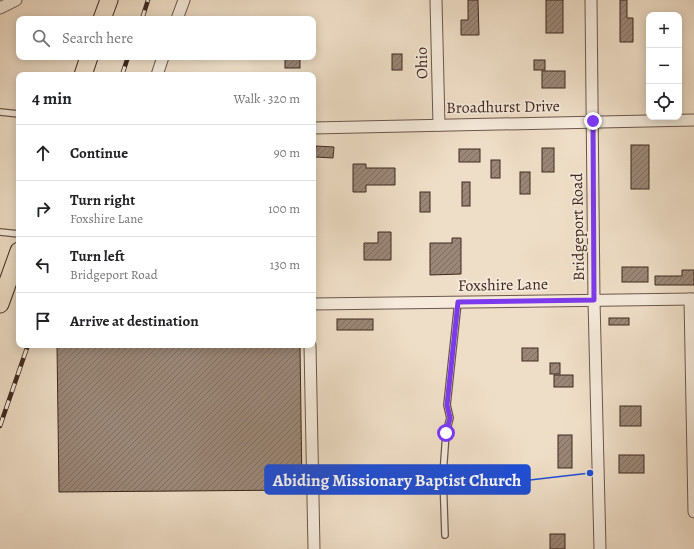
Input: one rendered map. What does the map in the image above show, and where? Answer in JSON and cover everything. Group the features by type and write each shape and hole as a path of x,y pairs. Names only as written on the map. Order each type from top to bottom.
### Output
{"main road":[{"path":"103,16 109,0"},
{"path":"84,72 88,60"},
{"path":"0,304 16,259"}],"street":[{"path":"0,8 16,0"},
{"path":"178,16 184,0"},
{"name":"Ohio","path":"436,0 439,125"},
{"name":"Bridgeport Road","path":"591,0 594,300 600,549"},
{"path":"158,72 163,60"},
{"name":"Broadhurst Drive","path":"316,128 694,120"},
{"path":"692,299 694,512"},
{"name":"Foxshire Lane","path":"316,304 692,299"},
{"path":"310,348 314,549"}],"lane":[{"path":"0,112 16,114"},
{"path":"0,232 16,234"},
{"path":"445,535 444,451 450,418 447,405 458,302"}],"building":[{"path":"468,0 478,0 479,35 461,35 461,20 468,20"},
{"path":"546,0 563,0 563,33 546,33"},
{"path":"620,0 627,0 627,18 633,18 633,42 620,42"},
{"path":"392,54 402,54 402,70 392,70"},
{"path":"285,60 300,60 300,68 285,68"},
{"path":"534,60 545,60 545,70 534,70"},
{"path":"542,71 565,71 565,88 542,88"},
{"path":"631,145 649,145 649,189 631,189"},
{"path":"316,146 334,147 333,158 316,157"},
{"path":"542,148 554,148 554,172 542,172"},
{"path":"459,149 480,149 480,162 459,162"},
{"path":"491,160 500,160 500,178 491,178"},
{"path":"353,164 366,164 366,168 395,168 395,185 366,185 366,192 353,192"},
{"path":"520,172 530,172 530,194 520,194"},
{"path":"462,182 470,182 470,206 462,206"},
{"path":"420,192 430,192 430,212 420,212"},
{"path":"378,232 391,232 391,260 364,260 364,243 378,243"},
{"path":"452,238 461,238 461,274 430,275 430,243 452,243"},
{"path":"622,267 648,267 648,282 622,282"},
{"path":"682,270 694,270 694,285 655,285 655,276 682,276"},
{"path":"609,318 629,318 629,325 609,325"},
{"path":"337,319 373,319 373,330 337,330"},
{"path":"57,348 300,348 302,490 59,492"},
{"path":"522,348 538,348 538,361 522,361"},
{"path":"550,363 560,363 560,374 550,374"},
{"path":"554,375 573,375 573,387 554,387"},
{"path":"620,406 641,406 641,426 620,426"},
{"path":"558,435 572,435 572,468 558,468"},
{"path":"619,455 644,455 644,473 619,473"},
{"path":"550,534 565,534 565,549 550,549"}],"railway":[{"path":"143,16 148,0"},
{"path":"123,72 127,60"},
{"path":"0,426 27,348"}],"place":[{"name":"Abiding Missionary Baptist Church","path":"590,473"}],"route":[{"path":"446,433 450,418 447,405 450,389 458,302 594,300 593,121"}]}
